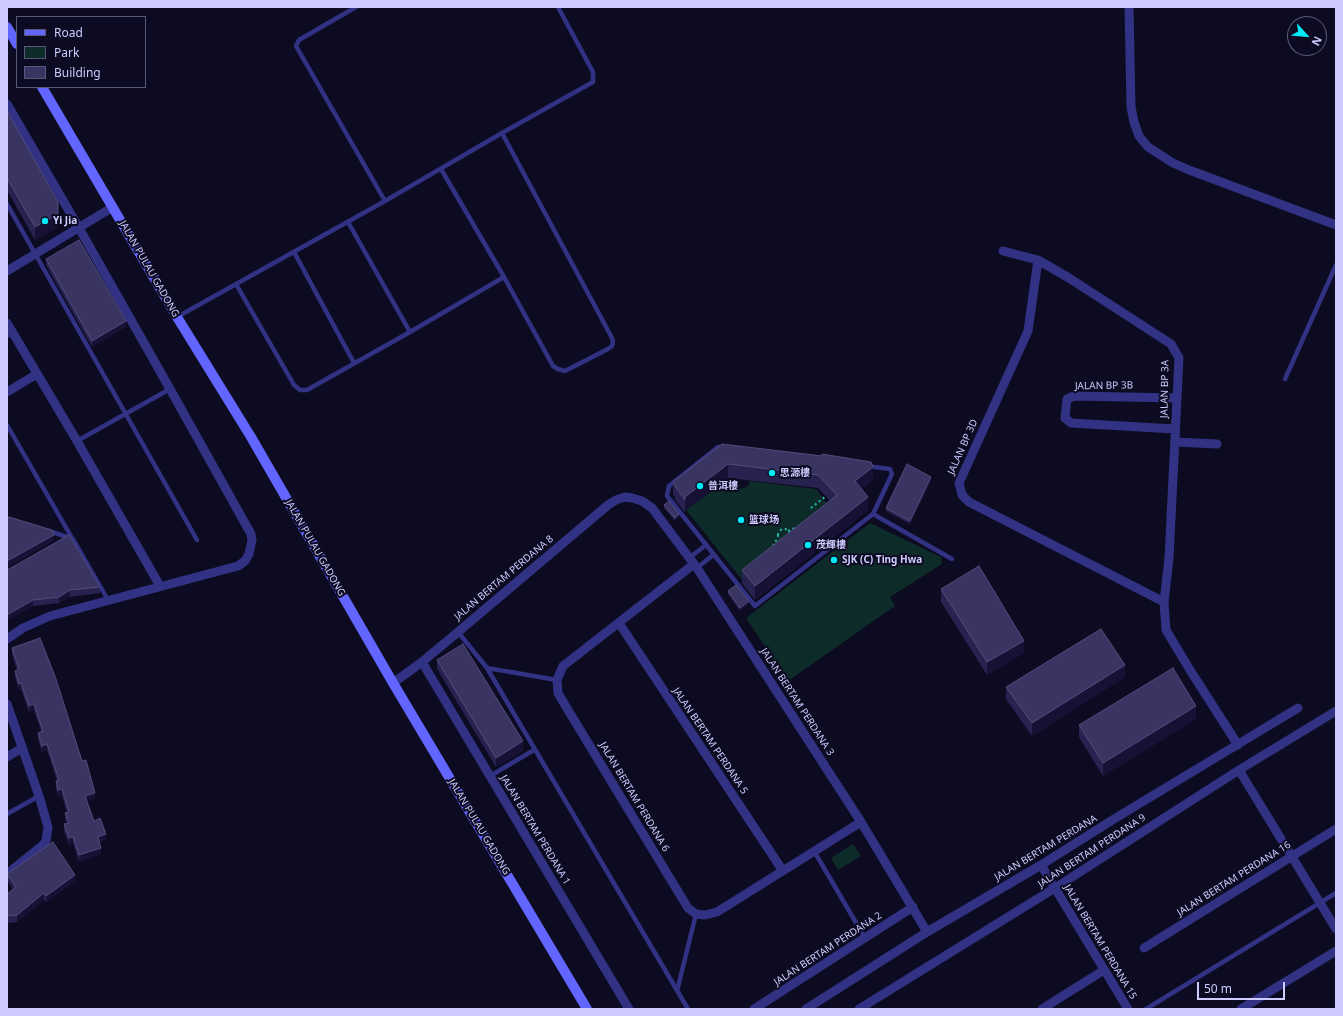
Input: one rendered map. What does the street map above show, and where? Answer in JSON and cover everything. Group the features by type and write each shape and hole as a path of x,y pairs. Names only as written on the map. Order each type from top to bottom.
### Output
{"main road":[{"path":"7,27 16,42"},
{"name":"JALAN PULAU GADONG","path":"43,88 177,317 251,437 393,683 587,1009"}],"street":[{"path":"1129,7 1131,107 1139,136 1148,147 1173,163 1189,170 1336,225"},
{"path":"7,104 79,228 251,534 250,554 245,561 238,566 50,616 23,628 7,639"},
{"path":"7,271 113,207"},
{"name":"JALAN BP 3A","path":"1003,251 1038,260 1069,278 1171,344 1179,358 1169,558 1164,602 1166,630 1238,745"},
{"name":"JALAN BP 3D","path":"1038,260 1028,331 959,483 962,495 969,502 1164,602"},
{"path":"7,323 10,334 37,374 77,440 160,586"},
{"path":"7,392 37,374"},
{"name":"JALAN BP 3B","path":"1175,429 1071,423 1065,418 1067,399 1074,396 1177,398"},
{"path":"1175,442 1217,444"},
{"name":"JALAN BERTAM PERDANA 8","path":"393,683 422,662 608,505 616,500 632,498"},
{"name":"JALAN BERTAM PERDANA 3","path":"632,498 642,501 652,508 693,563 861,822 927,932"},
{"path":"557,680 563,666 693,563"},
{"name":"JALAN BERTAM PERDANA 5","path":"619,623 783,871"},
{"name":"JALAN BERTAM PERDANA 1","path":"422,662 629,1009"},
{"name":"JALAN BERTAM PERDANA 6","path":"557,680 558,693 565,706 688,908 700,914"},
{"path":"7,704 39,796 48,827 46,841 39,850 7,874"},
{"name":"JALAN BERTAM PERDANA","path":"806,1009 927,932 1041,865 1298,708"},
{"name":"JALAN BERTAM PERDANA 9","path":"859,1009 1055,888 1239,770 1336,711"},
{"path":"7,757 22,748"},
{"path":"1239,770 1336,929"},
{"path":"700,914 717,912 861,822"},
{"name":"JALAN BERTAM PERDANA 16","path":"1144,948 1336,829"},
{"name":"JALAN BERTAM PERDANA 15","path":"1041,865 1128,1009"},
{"name":"JALAN BERTAM PERDANA 2","path":"754,1009 913,907"},
{"path":"1240,1009 1252,1006 1336,951"},
{"path":"1042,1009 1104,970"}],"lane":[{"path":"356,7 299,40 296,46 385,201"},
{"path":"177,317 348,222 593,82 594,72 558,7"},
{"path":"441,169 504,277 553,366 558,370 565,371 608,349 612,346 612,338 502,133"},
{"path":"7,204 197,540"},
{"path":"348,222 410,332"},
{"path":"294,252 354,363"},
{"path":"1285,379 1336,265"},
{"path":"236,284 294,385 300,390 307,390 504,277"},
{"path":"77,440 170,389"},
{"path":"7,425 108,601"},
{"path":"718,447 890,469 892,471 892,474 873,514 754,606 706,545 667,496 669,486 718,447"},
{"path":"873,514 952,560"},
{"path":"41,528 71,538"},
{"path":"62,541 71,538"},
{"path":"693,563 706,545"},
{"path":"693,563 713,555"},
{"path":"458,632 487,668 688,1009"},
{"path":"487,668 557,680"},
{"path":"490,776 534,750"},
{"path":"7,814 39,796"},
{"path":"814,851 866,938"},
{"path":"1146,1009 1336,893"},
{"path":"677,991 700,914"}],"path":[{"path":"812,508 826,496"},
{"path":"773,551 774,544 781,530 785,529 788,531 797,527 801,528"},
{"path":"778,538 783,541 788,540 790,534 788,531"}],"green space":[{"path":"727,480 735,487 741,489 748,486 750,481 816,489 832,510 743,581 686,510"},
{"path":"870,523 941,557 942,564 890,597 895,606 788,681 746,618"},
{"path":"853,844 861,856 838,870 831,858"}],"building":[{"path":"7,111 58,202 58,214 35,227 7,178"},
{"path":"79,240 126,321 92,341 46,259"},
{"path":"722,444 822,456 822,454 871,462 873,467 855,481 868,497 755,586 742,570 837,495 818,475 728,464 685,497 685,500 673,482"},
{"path":"907,464 931,477 910,521 886,508"},
{"path":"669,501 679,514 675,518 664,505"},
{"path":"9,517 52,530 54,535 7,561 7,518"},
{"path":"69,535 100,587 70,590 59,597 33,600 7,615 7,569"},
{"path":"979,566 1024,641 987,662 941,589"},
{"path":"736,585 749,601 740,608 728,591"},
{"path":"1101,629 1125,665 1032,723 1006,687"},
{"path":"40,638 56,679 82,761 86,760 95,793 85,796 94,821 100,818 106,834 98,837 101,848 79,855 73,837 69,838 64,824 69,823 65,813 69,812 62,789 58,790 56,781 59,780 47,744 42,746 38,733 43,731 34,704 29,706 15,671 19,669 12,648"},
{"path":"463,644 523,741 496,758 437,660"},
{"path":"1173,668 1196,706 1103,763 1079,725"},
{"path":"53,842 75,875 46,896 44,893 17,915 7,916 7,894 16,887 7,874"}],"place":[{"name":"Yi Jia","path":"45,221"},
{"name":"思源樓","path":"772,473"},
{"name":"普洱樓","path":"700,486"},
{"name":"篮球场","path":"741,520"},
{"name":"茂輝樓","path":"808,545"},
{"name":"SJK (C) Ting Hwa","path":"834,560"}]}
